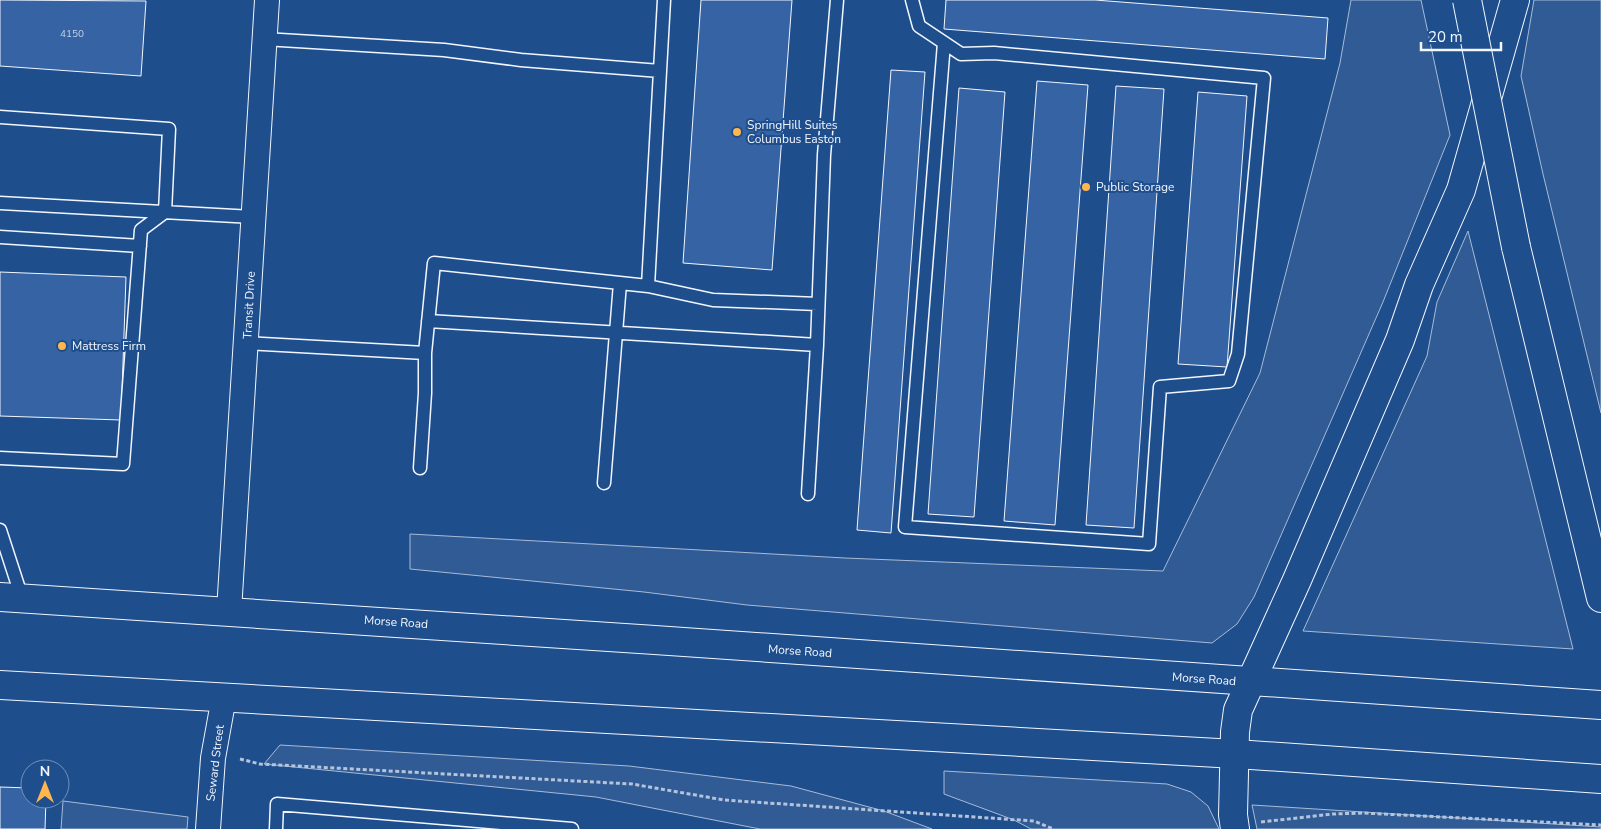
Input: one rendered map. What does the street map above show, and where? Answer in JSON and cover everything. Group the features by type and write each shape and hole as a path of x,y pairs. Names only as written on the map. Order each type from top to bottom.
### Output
{"main road":[{"path":"1467,0 1516,247 1601,598"},
{"path":"1235,828 1235,732 1238,710 1400,340 1420,285 1461,190 1515,0"},
{"name":"Morse Road","path":"11,597 1250,683 1601,705"},
{"path":"0,685 1236,754 1601,779"}],"street":[{"name":"Transit Drive","path":"229,611 267,0"},
{"name":"Seward Street","path":"208,829 213,758 224,697"}],"lane":[{"path":"648,286 664,0"},
{"path":"808,494 817,345 824,155 837,0"},
{"path":"912,0 919,26 961,54 994,53 1264,78 1238,354 1229,381 1160,387 1149,544 905,527 944,43"},
{"path":"264,39 444,50 521,60 660,71"},
{"path":"0,118 169,129 165,212"},
{"path":"0,203 254,217"},
{"path":"0,458 123,464 141,230 165,212"},
{"path":"0,236 140,246"},
{"path":"420,468 428,321 434,263 620,282 713,300 818,304"},
{"path":"604,483 620,282"},
{"path":"428,321 817,345"},
{"path":"247,343 426,353"},
{"path":"0,530 11,597"},
{"path":"276,829 277,804 572,829"}],"path":[{"path":"240,759 260,764 632,784 724,800 1034,821 1053,829"},
{"path":"1235,828 1252,824 1324,815 1363,813 1601,825"}],"shaded area":[{"path":"1351,0 1421,0 1450,135 1383,302 1254,597 1237,624 1212,643 747,605 644,592 410,569 410,534 845,558 1163,571 1260,373 1340,63"},
{"path":"1534,0 1601,0 1601,413 1521,76"},
{"path":"1468,231 1573,649 1303,631 1427,356 1437,302"},
{"path":"280,745 629,766 791,786 884,811 932,829 760,829 596,797 264,764"},
{"path":"944,771 1167,784 1191,792 1208,806 1219,829 1031,829 1014,820 944,794"},
{"path":"70,802 188,817 187,829 61,829 62,809 70,809"},
{"path":"1252,805 1601,827 1601,829 1257,829"}],"building":[{"path":"0,0 146,1 141,76 0,66"},
{"name":"SpringHill Suites Columbus Easton","path":"701,0 792,0 772,270 683,263"},
{"path":"946,0 1095,0 1328,18 1325,59 944,29"},
{"path":"891,70 925,72 891,533 857,530"},
{"path":"1037,81 1088,85 1055,525 1004,521"},
{"path":"1116,86 1164,89 1134,528 1086,525"},
{"path":"959,88 1005,92 974,517 928,514"},
{"path":"1198,92 1247,96 1227,367 1178,364"},
{"name":"Mattress Firm","path":"0,272 126,277 121,420 0,416"},
{"path":"0,787 20,788 20,809 46,809 45,829 0,829"}],"place":[{"name":"SpringHill Suites Columbus Easton","path":"737,132"},
{"name":"Public Storage","path":"1086,187"},
{"name":"Mattress Firm","path":"62,346"}]}
